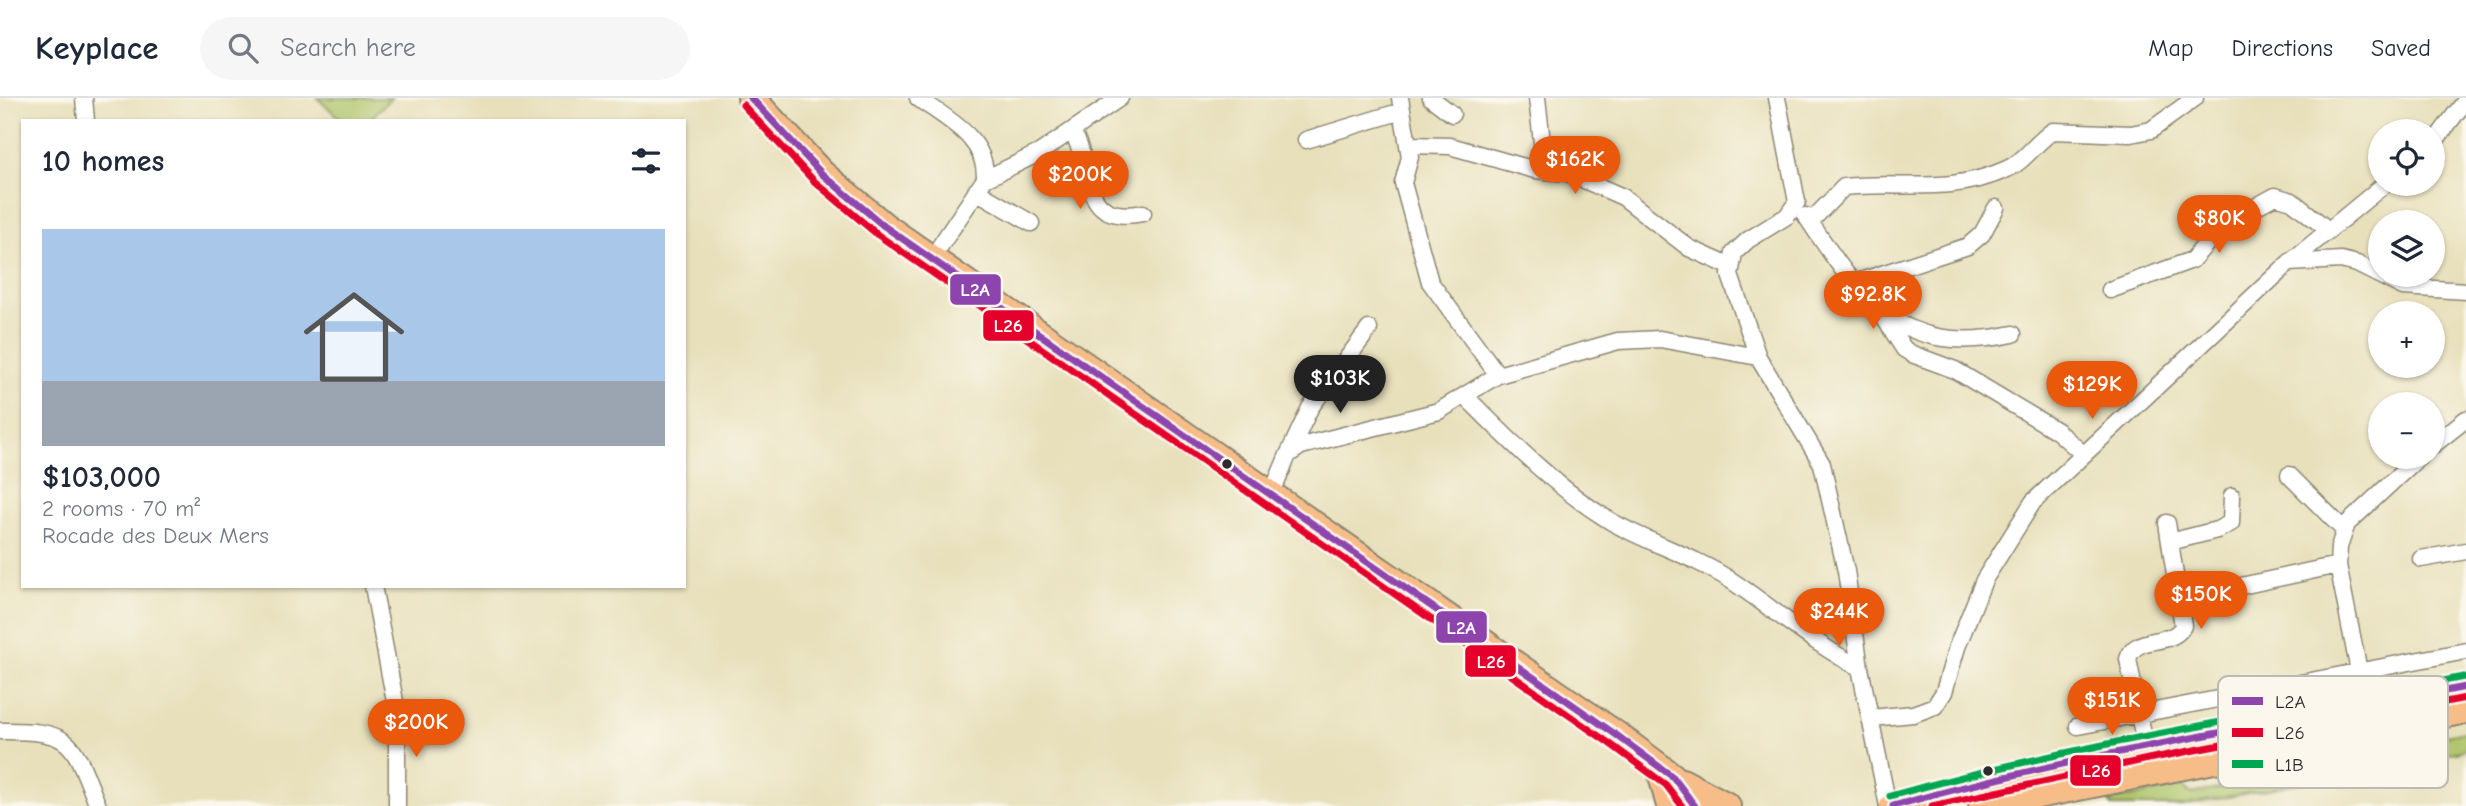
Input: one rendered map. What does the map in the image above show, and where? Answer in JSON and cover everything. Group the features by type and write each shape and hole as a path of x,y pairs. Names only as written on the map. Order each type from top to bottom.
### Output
{"main road":[{"path":"751,98 799,151 847,197 1666,772 1727,806"},
{"path":"2448,691 2466,687"},
{"path":"2448,714 2466,710"},
{"path":"1890,806 1950,790 2218,735"},
{"path":"1982,806 2218,759"},
{"path":"1666,772 1670,806"},
{"path":"1666,772 1684,806"},
{"path":"1666,772 1695,806"}],"street":[{"path":"84,98 86,119"},
{"path":"918,98 979,147 986,163 980,185 932,258"},
{"path":"1431,98 1451,114"},
{"path":"1537,98 1545,169"},
{"path":"1777,98 1797,202 1854,283 1883,316 1904,349 1955,370 2057,431 2083,454"},
{"path":"1810,222 1844,187 1917,188 1955,185 2009,169 2053,131 2131,134 2151,130 2195,98"},
{"path":"980,185 1039,153 1118,99"},
{"path":"2445,128 2466,100"},
{"path":"1306,140 1401,104 1410,156 1403,183 1424,267 1430,282 1498,375"},
{"path":"1072,131 1080,144 1094,199 1104,210 1125,217 1143,213"},
{"path":"1408,145 1450,146 1535,170 1568,173 1623,197 1689,248 1729,266"},
{"path":"980,185 1031,223"},
{"path":"2110,290 2192,260 2224,224 2275,195 2292,201 2327,229"},
{"path":"1871,718 1926,711 1941,699 1970,611 1998,554 2033,502 2289,262 2370,196"},
{"path":"1797,202 1787,216 1748,240 1734,253 1729,266 1738,305 1758,357 1822,464 1846,571 1860,668 1890,806"},
{"path":"1854,283 1968,246 1982,233 1996,208"},
{"path":"2289,262 2341,260 2357,264 2403,286 2466,291"},
{"path":"1883,316 1927,336 1946,340 1987,340 2013,334"},
{"path":"1271,495 1310,408 1369,329"},
{"path":"1288,455 1312,441 1426,415 1466,397 1498,375 1556,356 1641,338 1670,340 1758,357"},
{"path":"1466,397 1592,509 1635,534 1696,559 1732,581 1828,652 1860,668"},
{"path":"2445,436 2466,419"},
{"path":"2359,676 2338,565 2344,530 2407,469"},
{"path":"2290,475 2344,530"},
{"path":"2170,542 2217,530 2231,523 2232,496"},
{"path":"2146,749 2128,666 2129,654 2137,646 2180,632 2184,623 2167,523"},
{"path":"2421,559 2466,551"},
{"path":"2181,599 2338,565"},
{"path":"373,588 397,712 397,806"},
{"path":"2331,676 2466,651"},
{"path":"2078,726 2218,697"},
{"path":"0,731 41,732 69,742 85,769 98,806"}],"green space":[{"path":"317,98 391,98 370,119 341,119"},
{"path":"2466,731 2466,748 2448,754 2448,734"},
{"path":"2183,786 2191,794 2224,788 2273,788 2182,806 2112,806 2109,801"}],"transit line":[{"name":"L2A","path":"751,98 822,174 884,226 1615,734 1673,777 1695,806"},
{"name":"L26","path":"743,105 814,181 878,235 1609,743 1666,785 1682,806"},
{"name":"L1B","path":"2448,680 2464,677"},
{"name":"L2A","path":"2448,690 2466,687"},
{"name":"L26","path":"2448,701 2466,698"},
{"name":"L1B","path":"1890,796 2032,760 2218,722"},
{"name":"L2A","path":"1893,806 2035,770 2218,733"},
{"name":"L26","path":"1932,806 2218,746"}]}
